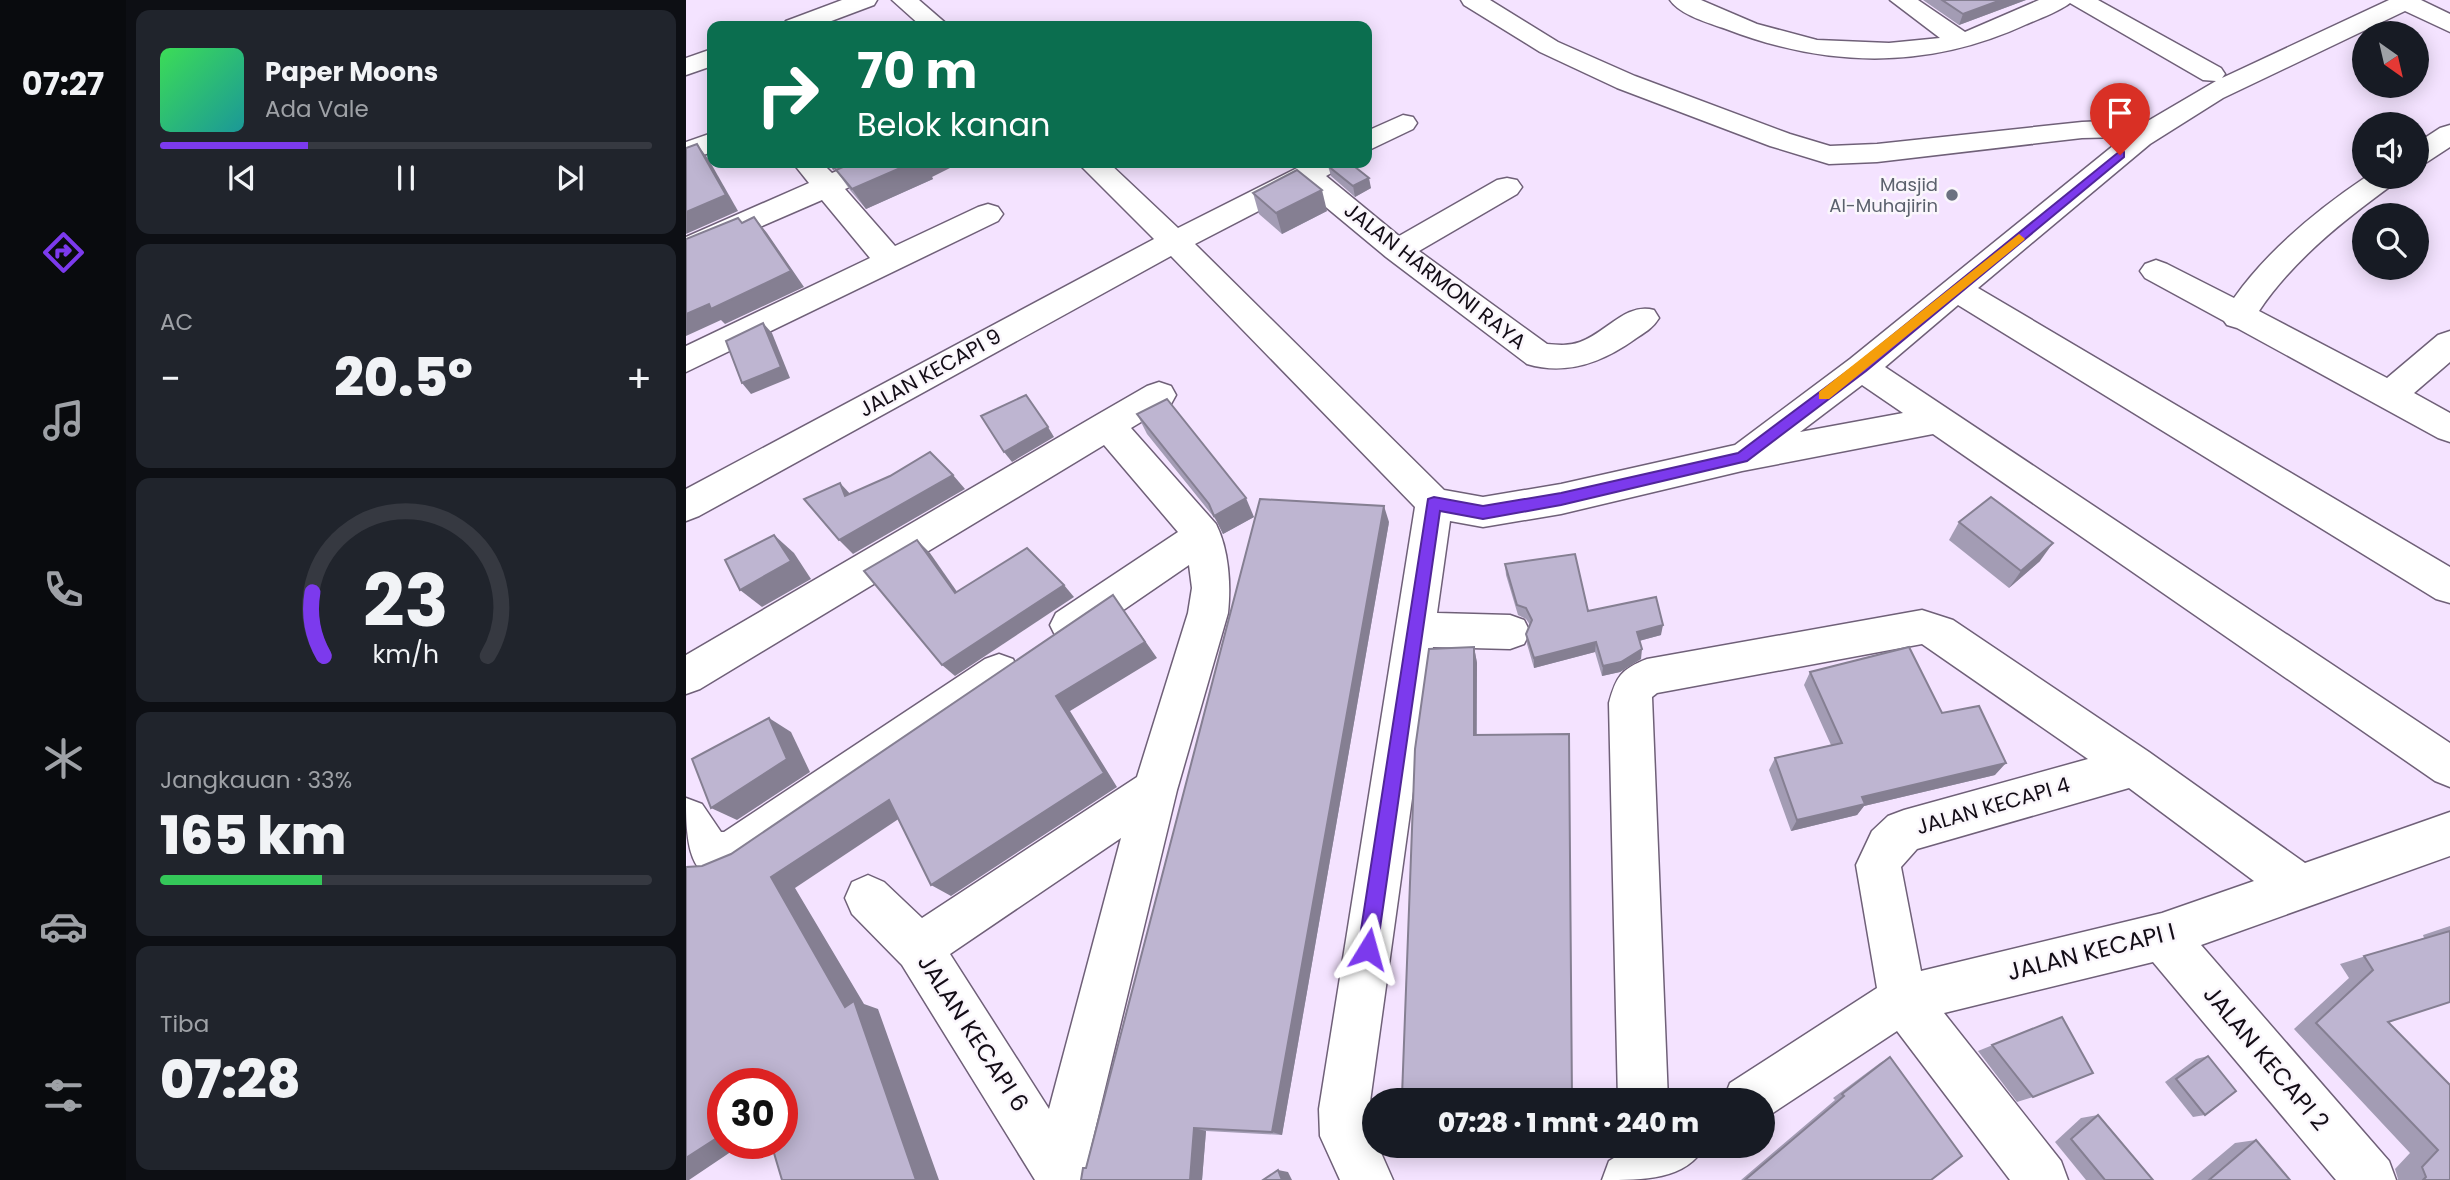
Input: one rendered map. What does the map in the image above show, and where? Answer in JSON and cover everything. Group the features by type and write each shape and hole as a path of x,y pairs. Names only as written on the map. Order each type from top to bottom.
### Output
{"street":[{"path":"808,21 865,0"},
{"path":"904,0 930,21"},
{"path":"1473,0 1549,47 1626,82 1780,140 1829,155 1877,153 2082,130 2134,133 2405,1 2450,24"},
{"path":"1693,6 1735,0"},
{"path":"1902,0 1962,41"},
{"path":"1693,6 1815,48 1856,50 1962,41 2060,0"},
{"path":"2080,0 2211,74"},
{"path":"1742,457 1861,368 1957,290 2134,133 2211,74 2372,0"},
{"path":"686,67 707,59"},
{"path":"1372,139 1403,123"},
{"path":"2429,148 2450,134"},
{"path":"686,152 707,144"},
{"path":"811,168 890,261"},
{"path":"686,249 868,168"},
{"path":"1097,168 1175,242 1434,503 1483,512 1561,499 1742,457 1938,420"},
{"name":"JALAN KECAPI 9","path":"686,506 1175,242 1317,169"},
{"name":"JALAN HARMONI RAYA","path":"1317,169 1397,250 1539,356 1565,359 1588,354 1643,318"},
{"path":"1397,250 1507,187"},
{"path":"2238,317 2251,295 2279,266 2354,197 2366,189"},
{"path":"686,360 988,214"},
{"path":"2156,271 2450,429"},
{"path":"1957,290 2450,587"},
{"path":"2390,395 2450,343"},
{"path":"1861,368 2450,767"},
{"path":"686,676 1158,395"},
{"path":"1060,1176 1155,790 1208,613 1211,588 1203,535 1107,425"},
{"path":"1367,1180 1346,1136 1344,1109 1434,503"},
{"path":"686,819 709,853 724,854 739,848 1203,535"},
{"path":"1643,1088 1630,703 1634,687 1647,677 1922,627 1939,632 2134,766 2298,886"},
{"path":"1415,629 1510,632"},
{"name":"JALAN KECAPI 4","path":"1903,999 1878,865 1888,846 1904,831 2134,766"},
{"path":"919,948 1155,790"},
{"name":"JALAN KECAPI I","path":"1768,1088 1903,999 2162,936 2450,834"},
{"name":"JALAN KECAPI 6","path":"868,898 919,948 1060,1176"},
{"name":"JALAN KECAPI 2","path":"2162,936 2370,1180"},
{"path":"1903,999 2042,1180"}],"building":[{"path":"1942,0 2001,0 1963,14"},
{"path":"697,144 707,162 707,168 711,168 726,195 686,212 686,148"},
{"path":"841,168 900,168 852,189 836,170"},
{"path":"1330,168 1356,168 1369,178 1353,186"},
{"path":"1297,170 1322,190 1276,213 1253,193"},
{"path":"754,217 791,271 711,309 709,304 686,314 686,239 738,218 742,223"},
{"path":"763,323 781,367 742,383 726,341"},
{"path":"1026,395 1048,427 1004,452 981,416"},
{"path":"1167,399 1246,498 1214,516 1209,504 1137,414"},
{"path":"930,452 953,475 839,540 804,499 840,483 845,496 890,476"},
{"path":"1991,497 2053,543 2021,571 1959,522"},
{"path":"1260,499 1384,506 1272,1132 1194,1128 1190,1180 1081,1180 1083,1168 1086,1168"},
{"path":"774,535 791,561 740,590 725,560"},
{"path":"917,540 955,593 1027,548 1064,585 942,665 864,571"},
{"path":"1575,554 1588,611 1656,597 1663,625 1637,632 1642,649 1621,662 1603,666 1596,642 1534,658 1526,634 1532,620 1526,608 1517,605 1505,564"},
{"path":"1113,595 1145,642 1056,696 1104,773 931,885 889,800 771,877 845,1007 854,1001 916,1180 782,1180 776,1159 798,1159 798,1068 707,1068 707,1144 686,1158 686,867 702,866 731,854"},
{"path":"1474,647 1474,735 1569,734 1572,1088 1402,1088 1415,749 1429,649"},
{"path":"1909,647 1942,713 1979,706 2006,763 1862,797 1865,804 1797,820 1775,758 1842,743 1810,672"},
{"path":"769,718 787,759 711,808 692,759"},
{"path":"2450,931 2450,1002 2388,1022 2450,1085 2450,1180 2423,1180 2426,1177 2422,1167 2438,1150 2316,1023 2373,970 2364,956"},
{"path":"2062,1017 2093,1073 2033,1097 1992,1045"},
{"path":"2208,1056 2236,1091 2205,1115 2176,1079"},
{"path":"1890,1057 1962,1156 1931,1180 1745,1180 1771,1158 1775,1158 1775,1155 1844,1096 1842,1094"},
{"path":"2098,1115 2153,1180 2105,1180 2071,1139"},
{"path":"2256,1140 2290,1180 2209,1180"},
{"path":"1278,1170 1282,1180 1263,1180"}],"slow traffic":[{"path":"1824,396 2019,239"}],"place":[{"name":"Masjid Al-Muhajirin","path":"1952,195"}],"route":[{"path":"1368,949 1434,503 1483,512 1561,499 1742,457 1861,368 2120,155"}]}
